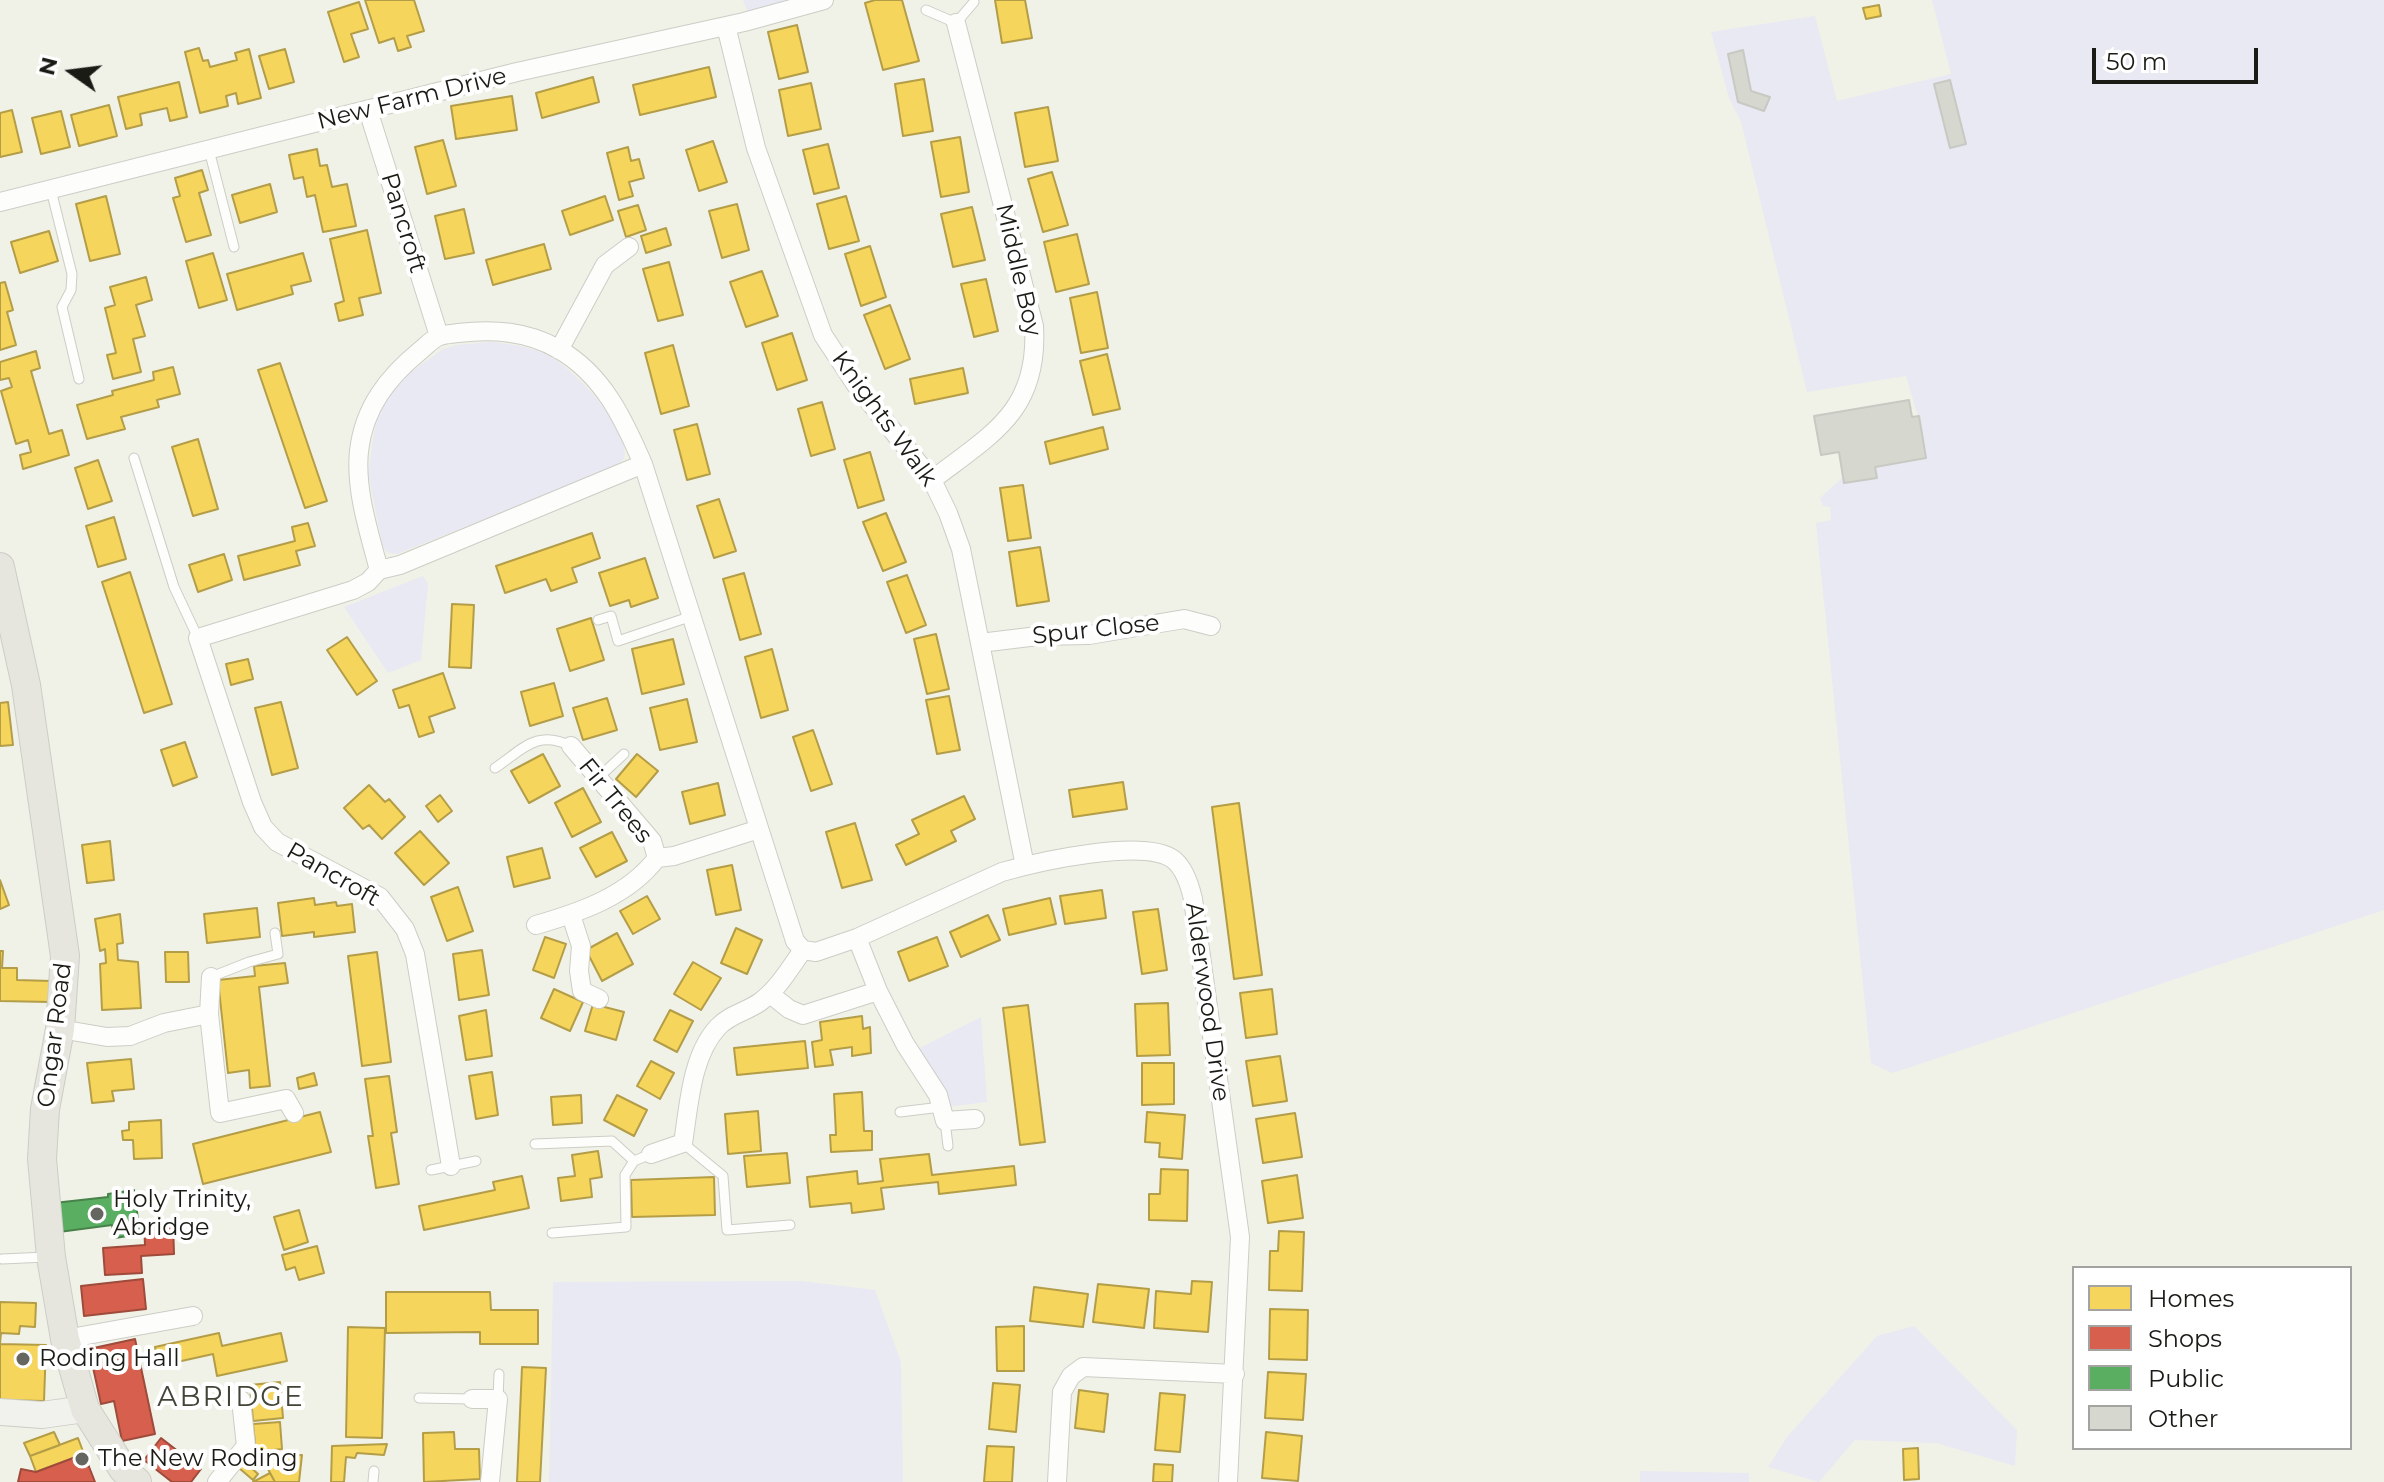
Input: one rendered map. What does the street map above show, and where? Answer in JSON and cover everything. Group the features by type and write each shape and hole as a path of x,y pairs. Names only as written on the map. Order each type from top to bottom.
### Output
{"main road":[{"name":"Ongar Road","path":"0,567 26,685 63,927 65,956 60,1029 45,1109 42,1159 51,1257 65,1339 85,1409 117,1460 137,1482"},
{"path":"4,1415 42,1415 85,1409"}],"street":[{"name":"New Farm Drive","path":"0,202 824,0"},
{"name":"Middle Boy","path":"932,480 997,430 1016,408 1030,382 1036,355 1034,326 956,23"},
{"name":"Knights Walk","path":"726,26 756,148 823,335 856,385 932,480 961,549 1025,866"},
{"name":"Pancroft","path":"368,110 439,336"},
{"path":"559,350 605,265 629,247"},
{"path":"379,570 359,484 359,450 367,416 379,390 401,366 439,336 490,329 523,335 559,350 609,395 643,464 795,941 803,950 770,994 756,1005 728,1018 708,1040 695,1075 683,1143 642,1157"},
{"path":"198,638 353,590 368,582 379,570 400,565 643,464"},
{"name":"Spur Close","path":"980,643 1038,636 1089,635 1184,619 1211,626"},
{"name":"Pancroft","path":"198,638 263,827 277,842 380,897 405,929 415,954 451,1166"},
{"name":"Fir Trees","path":"571,746 652,841 657,858"},
{"name":"Fir Trees","path":"536,925 571,915 609,898 644,875 657,858 674,856 759,829"},
{"name":"Alderwood Drive","path":"803,950 816,952 857,938 1002,872 1025,866 1133,849 1156,851 1175,861 1188,881 1193,899 1240,1237 1228,1482"},
{"path":"571,915 581,946 579,971 582,991 599,999"},
{"path":"857,938 878,991 905,1044 938,1095 943,1114 975,1119"},
{"path":"211,977 209,1014 220,1113 286,1099 294,1113"},
{"path":"770,994 789,1009 803,1015 878,991"},
{"path":"60,1029 107,1037 130,1036 164,1023 209,1014"},
{"path":"65,1339 193,1316"},
{"path":"1057,1482 1062,1392 1071,1376 1083,1367 1235,1374"},
{"path":"472,1399 498,1399 490,1482"},
{"path":"217,1482 246,1446 241,1400"}],"lane":[{"path":"926,10 956,23 974,2"},
{"path":"209,150 234,247"},
{"path":"50,188 72,274 71,290 62,307 79,379"},
{"name":"Pancroft","path":"134,458 174,587 198,638"},
{"path":"598,620 611,616 618,641 692,616"},
{"path":"495,768 539,739 555,738 571,746"},
{"path":"598,778 624,754"},
{"path":"211,977 278,954 275,933"},
{"path":"900,1112 943,1114 948,1146"},
{"path":"535,1144 612,1141 642,1157 625,1175 626,1227 552,1233"},
{"path":"683,1143 723,1176 727,1230 790,1225"},
{"path":"431,1170 476,1161"},
{"path":"2,1259 51,1257"},
{"path":"498,1399 499,1374"},
{"path":"419,1398 472,1399"},
{"path":"373,1482 374,1471"}],"shaded area":[{"path":"743,0 802,0 748,14"},
{"path":"1932,0 2384,0 2384,910 1892,1073 1871,1063 1816,523 1831,520 1830,507 1823,506 1820,498 1843,477 1845,483 1876,478 1875,467 1926,458 1925,447 1906,376 1807,392 1741,122 1729,98 1711,32 1815,16 1837,101 1951,74"},
{"path":"491,342 537,351 551,357 574,375 611,417 624,447 624,459 611,469 397,554 389,553 383,548 368,473 376,420 383,403 411,372 443,349"},
{"path":"423,576 428,584 421,660 388,673 344,607"},
{"path":"981,1017 987,1102 946,1107 935,1072 918,1049"},
{"path":"801,1281 875,1290 901,1362 903,1482 549,1482 553,1282"},
{"path":"1914,1326 2017,1430 2015,1466 1936,1443 1855,1440 1819,1482 1768,1467 1787,1437 1877,1336"},
{"path":"1640,1471 1749,1473 1749,1482 1640,1482"}],"building: Homes":[{"path":"365,0 414,0 424,31 407,36 411,47 398,51 394,38 379,43"},
{"path":"902,0 919,61 883,70 865,3"},
{"path":"995,0 1025,0 1032,38 1002,43"},
{"path":"359,2 368,29 351,34 359,57 344,62 328,12"},
{"path":"1879,5 1881,16 1866,19 1863,8"},
{"path":"797,25 808,72 779,79 768,32"},
{"path":"199,48 203,61 208,60 210,67 237,60 235,53 249,49 261,98 238,104 236,93 226,96 228,106 200,113 185,52"},
{"path":"285,49 294,82 269,89 259,56"},
{"path":"709,67 716,97 640,115 633,85"},
{"path":"593,77 599,102 542,118 536,93"},
{"path":"924,79 933,131 903,136 895,84"},
{"path":"179,82 187,117 170,121 167,108 140,114 142,125 126,129 118,97"},
{"path":"811,83 821,129 788,136 779,90"},
{"path":"512,96 517,130 456,139 451,106"},
{"path":"109,105 117,136 79,146 71,115"},
{"path":"1048,107 1058,161 1025,167 1015,113"},
{"path":"12,110 22,152 0,157 0,113"},
{"path":"61,111 70,147 41,154 32,118"},
{"path":"960,137 969,192 941,197 931,142"},
{"path":"443,140 456,186 427,194 415,147"},
{"path":"713,141 727,182 699,191 686,150"},
{"path":"828,144 839,188 814,194 803,150"},
{"path":"628,147 631,161 639,159 644,178 629,182 633,196 619,200 607,153"},
{"path":"317,149 320,166 327,165 332,187 347,184 356,226 323,232 315,195 307,197 303,177 294,179 289,155"},
{"path":"202,170 208,190 199,193 211,235 186,242 173,198 180,196 175,178"},
{"path":"1052,172 1068,225 1043,232 1028,179"},
{"path":"270,184 277,212 240,223 232,195"},
{"path":"106,196 120,254 90,261 76,204"},
{"path":"605,196 613,220 570,235 562,211"},
{"path":"846,196 859,241 829,249 817,204"},
{"path":"737,204 749,250 722,258 709,211"},
{"path":"638,205 646,230 626,237 618,211"},
{"path":"972,207 985,260 953,267 941,214"},
{"path":"464,209 474,253 445,259 435,216"},
{"path":"666,228 671,245 646,253 641,236"},
{"path":"367,230 381,293 359,298 363,315 339,321 335,304 344,301 330,239"},
{"path":"49,231 58,261 20,273 11,242"},
{"path":"1077,234 1089,284 1056,292 1044,242"},
{"path":"544,244 551,269 493,285 486,260"},
{"path":"870,246 886,297 861,306 845,254"},
{"path":"213,253 227,300 199,308 186,261"},
{"path":"303,253 311,281 291,286 293,294 237,310 227,274"},
{"path":"669,262 683,315 658,321 643,269"},
{"path":"762,271 778,316 746,327 730,282"},
{"path":"146,277 152,300 136,305 145,336 133,339 141,372 113,379 107,355 116,353 105,308 115,305 110,287"},
{"path":"986,279 998,331 974,337 961,284"},
{"path":"5,282 13,310 7,312 16,345 0,350 0,283"},
{"path":"1097,292 1108,348 1081,353 1070,298"},
{"path":"890,305 910,359 885,369 864,315"},
{"path":"792,333 807,380 777,390 762,343"},
{"path":"673,345 689,406 661,414 645,353"},
{"path":"36,351 40,368 31,371 49,434 62,430 69,455 23,469 20,455 31,452 28,440 16,444 1,391 12,387 9,378 0,380 0,362"},
{"path":"1107,354 1120,409 1093,415 1080,361"},
{"path":"280,363 327,501 305,508 258,370"},
{"path":"173,367 180,394 157,400 159,407 121,417 125,429 87,439 77,405 113,395 112,391 154,380 153,372"},
{"path":"963,368 968,393 915,404 910,379"},
{"path":"822,402 835,449 811,456 798,409"},
{"path":"697,424 710,474 687,480 674,430"},
{"path":"1103,427 1108,449 1050,464 1045,442"},
{"path":"198,439 218,509 193,516 172,447"},
{"path":"870,452 884,500 858,508 844,460"},
{"path":"98,460 112,501 88,509 75,468"},
{"path":"1023,485 1031,538 1008,541 1000,488"},
{"path":"719,499 736,551 714,558 697,506"},
{"path":"886,513 906,562 883,571 863,522"},
{"path":"114,517 126,559 98,567 86,526"},
{"path":"308,523 315,546 296,551 300,565 244,580 238,556 295,541 292,527"},
{"path":"592,533 600,558 572,568 577,582 551,591 546,579 505,593 496,566"},
{"path":"1040,547 1049,601 1017,606 1009,552"},
{"path":"224,554 232,580 198,592 189,565"},
{"path":"645,558 658,598 631,607 629,600 610,606 599,573"},
{"path":"130,572 172,704 144,713 102,582"},
{"path":"744,573 761,634 740,640 723,579"},
{"path":"907,575 926,625 906,633 887,582"},
{"path":"452,604 474,605 471,668 449,667"},
{"path":"591,618 604,660 570,671 557,629"},
{"path":"936,634 949,689 927,694 914,639"},
{"path":"347,637 377,681 357,695 327,650"},
{"path":"673,639 684,684 642,694 632,649"},
{"path":"772,649 788,710 761,718 745,657"},
{"path":"248,659 253,679 231,685 226,664"},
{"path":"443,673 455,708 429,717 434,732 419,737 409,705 399,708 393,690"},
{"path":"554,683 563,716 530,726 521,692"},
{"path":"949,696 960,750 937,754 926,700"},
{"path":"607,698 617,730 583,740 573,708"},
{"path":"687,699 697,742 660,750 650,708"},
{"path":"8,702 13,745 0,746 0,703"},
{"path":"281,702 298,768 272,775 255,708"},
{"path":"813,730 832,784 811,791 793,737"},
{"path":"185,742 197,777 173,786 161,750"},
{"path":"543,754 560,786 529,803 511,771"},
{"path":"637,754 658,771 636,797 616,779"},
{"path":"1123,782 1127,809 1073,817 1069,790"},
{"path":"718,783 725,815 690,824 682,792"},
{"path":"369,785 385,802 389,799 405,817 382,839 369,825 363,829 344,808"},
{"path":"583,788 601,822 572,837 555,803"},
{"path":"440,795 452,811 438,822 426,806"},
{"path":"964,796 975,819 951,831 956,841 906,865 896,845 919,834 912,820"},
{"path":"1239,803 1262,975 1234,979 1212,807"},
{"path":"855,823 872,880 842,888 826,832"},
{"path":"420,831 449,863 424,885 395,853"},
{"path":"612,832 627,861 596,877 580,848"},
{"path":"110,841 114,880 87,883 82,845"},
{"path":"542,848 550,878 514,887 507,857"},
{"path":"732,865 741,910 716,915 707,870"},
{"path":"0,880 9,905 0,909"},
{"path":"458,887 473,931 447,941 431,897"},
{"path":"1102,890 1106,918 1065,924 1060,896"},
{"path":"647,896 660,919 633,934 620,911"},
{"path":"314,898 315,905 336,902 337,906 352,904 355,932 314,937 314,932 282,936 278,903"},
{"path":"1050,898 1056,924 1009,935 1003,909"},
{"path":"257,908 260,937 207,943 204,914"},
{"path":"1158,909 1167,970 1142,974 1133,912"},
{"path":"120,914 123,943 117,944 118,960 138,962 141,1008 102,1010 100,964 106,963 105,949 100,951 95,919"},
{"path":"988,915 1000,940 961,957 950,932"},
{"path":"736,928 762,940 747,974 721,963"},
{"path":"617,933 633,964 602,981 586,950"},
{"path":"545,937 566,944 554,978 533,970"},
{"path":"937,937 948,966 909,981 898,952"},
{"path":"482,950 489,995 459,1000 453,954"},
{"path":"0,951 3,951 2,968 17,968 17,980 51,981 50,1002 0,1001"},
{"path":"165,952 188,952 189,982 166,982"},
{"path":"377,952 391,1062 362,1066 348,956"},
{"path":"693,962 721,978 701,1010 674,994"},
{"path":"285,963 288,983 259,987 270,1086 250,1088 249,1070 228,1073 218,980 255,976 254,966"},
{"path":"554,989 583,1002 570,1031 541,1018"},
{"path":"1272,989 1277,1034 1246,1038 1240,993"},
{"path":"1168,1003 1170,1055 1137,1056 1135,1004"},
{"path":"593,1004 624,1012 616,1040 585,1031"},
{"path":"1028,1005 1045,1142 1020,1145 1003,1008"},
{"path":"486,1010 492,1056 466,1060 459,1016"},
{"path":"670,1010 693,1021 677,1052 654,1040"},
{"path":"862,1016 863,1029 870,1027 871,1053 852,1056 852,1047 830,1050 833,1065 815,1067 812,1042 822,1040 820,1022"},
{"path":"805,1041 808,1068 737,1075 734,1048"},
{"path":"1280,1056 1287,1101 1253,1106 1246,1061"},
{"path":"131,1059 134,1089 112,1091 114,1101 92,1103 87,1063"},
{"path":"651,1061 674,1073 660,1099 637,1086"},
{"path":"1142,1063 1174,1063 1174,1104 1142,1105"},
{"path":"492,1072 498,1115 476,1119 469,1076"},
{"path":"314,1073 317,1085 299,1089 297,1078"},
{"path":"389,1076 397,1132 391,1133 399,1184 376,1188 368,1136 373,1136 365,1079"},
{"path":"862,1092 864,1131 872,1131 872,1150 831,1152 830,1135 836,1135 834,1094"},
{"path":"581,1095 582,1123 553,1125 551,1097"},
{"path":"617,1095 647,1110 634,1136 604,1120"},
{"path":"758,1111 761,1151 728,1154 725,1114"},
{"path":"320,1112 331,1152 203,1184 193,1144"},
{"path":"1147,1112 1185,1115 1182,1159 1159,1157 1160,1143 1145,1142"},
{"path":"1295,1113 1302,1157 1263,1163 1256,1119"},
{"path":"161,1120 162,1158 134,1159 133,1140 123,1140 122,1131 129,1130 129,1122"},
{"path":"598,1151 602,1177 590,1179 592,1197 561,1201 558,1178 575,1176 572,1155"},
{"path":"787,1153 790,1183 747,1187 744,1156"},
{"path":"929,1154 932,1175 1014,1166 1016,1185 939,1194 938,1182 881,1188 884,1209 852,1213 851,1203 810,1207 807,1177 857,1171 858,1184 883,1181 880,1159"},
{"path":"1161,1169 1188,1170 1187,1221 1149,1220 1149,1194 1160,1194"},
{"path":"1297,1175 1303,1218 1268,1223 1262,1181"},
{"path":"522,1176 529,1208 424,1230 419,1206 495,1190 493,1182"},
{"path":"714,1177 715,1215 632,1217 631,1180"},
{"path":"299,1210 308,1242 284,1250 274,1217"},
{"path":"1279,1231 1304,1232 1302,1291 1269,1290 1270,1251 1278,1251"},
{"path":"317,1246 324,1273 299,1280 295,1267 286,1270 282,1255"},
{"path":"1192,1281 1212,1282 1208,1332 1154,1328 1156,1291 1191,1294"},
{"path":"1098,1284 1149,1289 1144,1328 1093,1322"},
{"path":"1034,1287 1088,1294 1083,1327 1030,1321"},
{"path":"386,1292 490,1292 491,1310 538,1310 538,1344 480,1344 480,1332 386,1333"},
{"path":"0,1302 36,1303 35,1327 20,1326 19,1334 1,1333 0,1344"},
{"path":"1270,1309 1308,1310 1307,1360 1269,1359"},
{"path":"1024,1326 1024,1371 997,1371 996,1327"},
{"path":"348,1327 385,1328 382,1438 346,1437"},
{"path":"219,1333 222,1346 281,1333 287,1361 217,1376 213,1354 159,1366 155,1347"},
{"name":"Roding Hall","path":"0,1344 46,1345 44,1401 0,1400"},
{"path":"522,1367 546,1368 540,1482 517,1482"},
{"path":"1268,1372 1306,1374 1303,1420 1265,1418"},
{"path":"280,1382 283,1418 253,1421 250,1385"},
{"path":"993,1383 1020,1385 1016,1432 989,1429"},
{"path":"1079,1390 1108,1394 1104,1432 1075,1428"},
{"path":"1160,1393 1185,1395 1180,1452 1155,1450"},
{"path":"280,1422 282,1449 256,1452 253,1424"},
{"path":"54,1432 60,1445 30,1456 24,1443"},
{"path":"454,1432 455,1449 479,1449 480,1479 424,1482 423,1433"},
{"path":"1266,1432 1302,1436 1298,1481 1262,1478"},
{"path":"78,1438 84,1454 36,1472 30,1456"},
{"path":"387,1444 384,1455 357,1453 355,1458 346,1457 344,1482 331,1482 332,1446"},
{"path":"987,1446 1014,1447 1012,1482 984,1482"},
{"path":"1918,1448 1919,1479 1904,1480 1903,1449"},
{"path":"302,1455 299,1482 275,1482 262,1458"},
{"path":"245,1462 258,1474 253,1480 239,1468"},
{"path":"1154,1464 1173,1465 1172,1482 1153,1482"},
{"path":"270,1473 275,1482 253,1482"}],"building: Shops":[{"path":"173,1223 174,1254 141,1256 142,1273 105,1275 103,1248 145,1245 144,1224"},
{"path":"143,1279 146,1309 84,1316 81,1286"},
{"path":"135,1339 155,1434 122,1441 114,1401 101,1404 89,1349"},
{"path":"161,1438 201,1469 191,1482 172,1482 144,1460"},
{"path":"84,1454 95,1482 18,1482 21,1469 36,1472"}],"building: Public":[{"name":"Holy Trinity, Abridge","path":"134,1190 140,1234 115,1238 112,1225 59,1232 54,1203 108,1197 108,1194"}],"building: Other":[{"path":"1743,50 1751,91 1770,97 1764,111 1738,102 1728,54"},
{"path":"1950,80 1966,144 1950,148 1934,84"},
{"path":"1909,400 1912,417 1919,416 1926,458 1875,467 1877,478 1844,483 1839,452 1821,455 1814,416"}],"place":[{"name":"Holy Trinity, Abridge","path":"97,1214"},
{"name":"Roding Hall","path":"23,1359"},
{"name":"The New Roding","path":"82,1459"}],"district":[{"name":"ABRIDGE","path":"231,1398"}]}
